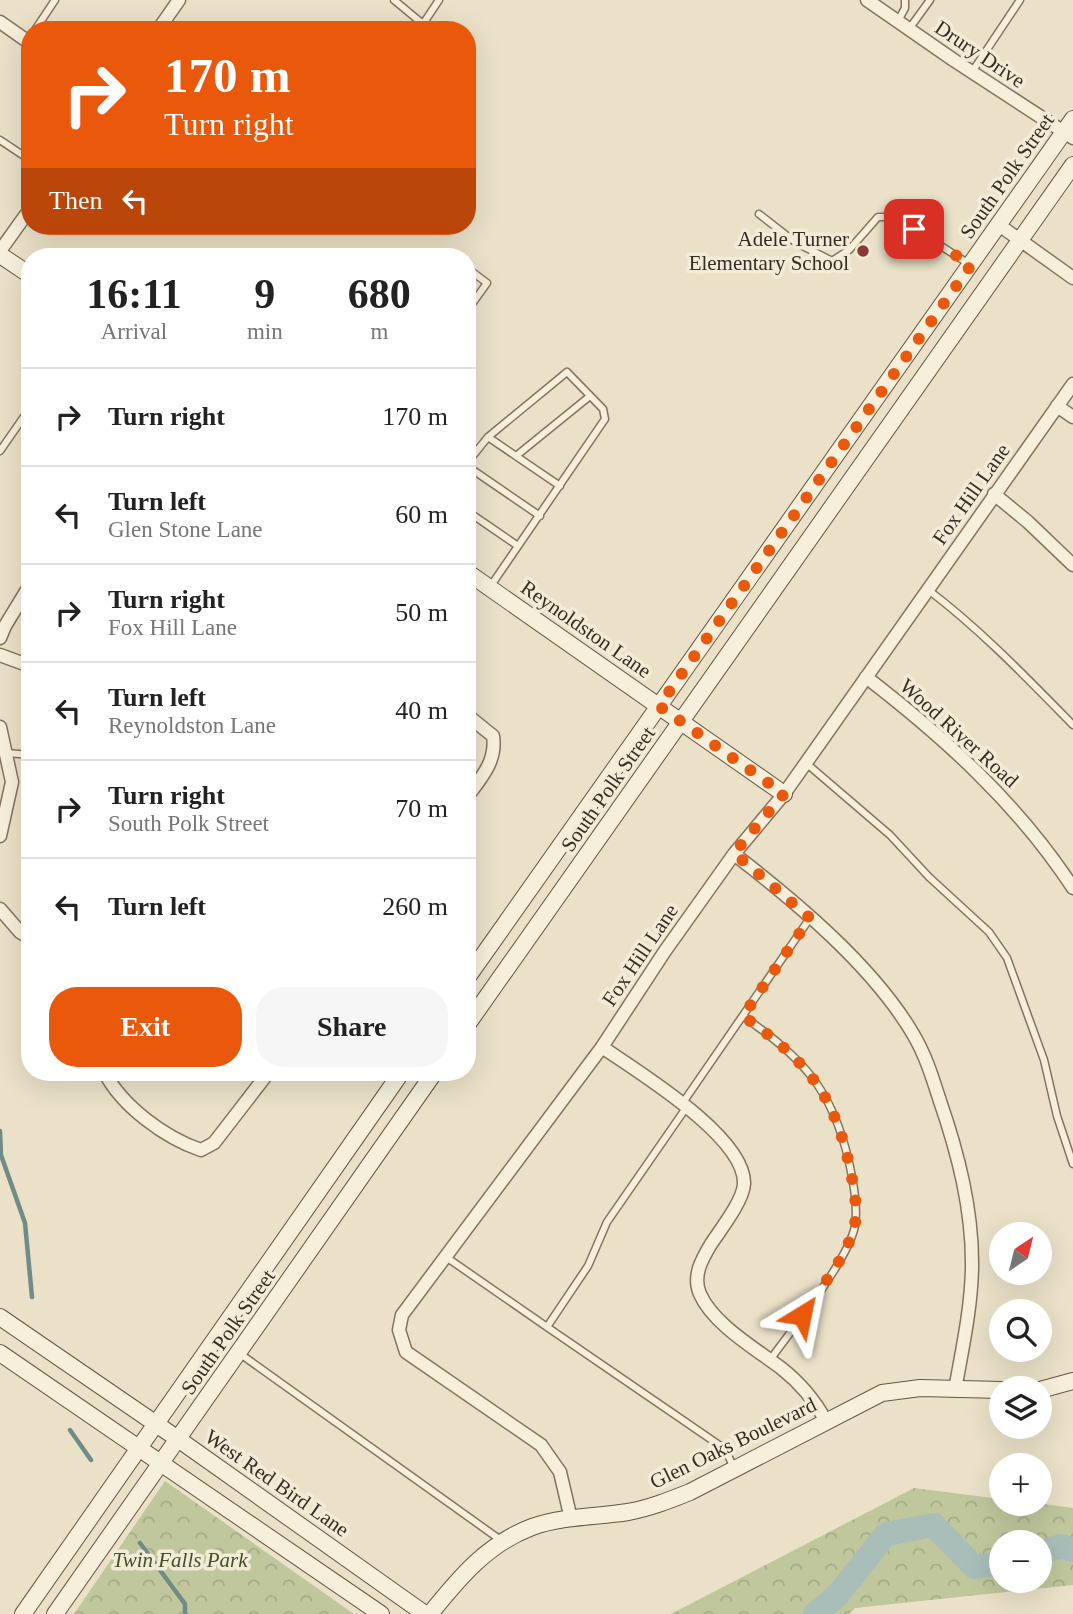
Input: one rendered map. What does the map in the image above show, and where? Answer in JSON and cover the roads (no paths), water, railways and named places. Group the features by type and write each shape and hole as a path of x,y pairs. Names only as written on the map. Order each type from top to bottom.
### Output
{"main road":[{"name":"South Polk Street","path":"476,965 999,225 1070,130"},
{"name":"South Polk Street","path":"476,1012 1073,166"},
{"path":"0,253 21,268"},
{"name":"Reynoldston Lane","path":"476,578 784,794"},
{"name":"South Polk Street","path":"23,1614 395,1081"},
{"name":"South Polk Street","path":"55,1614 427,1081"},
{"name":"West Red Bird Lane","path":"0,1317 428,1614"},
{"path":"0,1353 381,1614"},
{"path":"1052,1387 1073,1381"},
{"name":"Glen Oaks Boulevard","path":"428,1614 469,1567 503,1542 533,1527 570,1519 629,1512 668,1502 882,1393 920,1388 989,1391"}],"street":[{"path":"164,21 179,0"},
{"name":"Drury Drive","path":"867,0 972,72 1070,130"},
{"path":"0,22 21,36"},
{"path":"0,253 21,222"},
{"path":"999,225 1073,278"},
{"name":"Fox Hill Lane","path":"570,1519 564,1482 555,1463 541,1445 406,1352 400,1339 401,1315 602,1047 664,951 734,853 784,794 1073,384"},
{"path":"1057,406 1073,417"},
{"path":"994,494 1073,565"},
{"path":"0,638 21,600"},
{"path":"0,655 21,663"},
{"name":"Wood River Road","path":"866,677 976,769 1025,823 1073,888"},
{"path":"476,722 493,736 495,748 490,764 476,784"},
{"path":"0,727 12,782 0,836"},
{"path":"734,853 810,918 885,994 913,1034 929,1068 947,1121 966,1194 971,1227 972,1270 968,1315 955,1390"},
{"path":"0,909 21,933"},
{"path":"602,1047 684,1106 726,1142 739,1164 744,1184 729,1216 700,1264 696,1282 700,1296 728,1328 801,1387 826,1421"},
{"path":"109,1081 143,1117 183,1144 201,1150 214,1143 261,1081"}],"lane":[{"path":"41,21 55,0"},
{"path":"394,0 419,21"},
{"path":"425,21 439,0"},
{"path":"898,22 905,8 905,0"},
{"path":"909,29 930,0"},
{"path":"972,72 1020,0"},
{"path":"0,140 21,154"},
{"path":"759,214 795,242 832,261 849,250 878,217 896,217 971,265"},
{"path":"476,275 487,283 476,298"},
{"path":"476,452 488,437 567,372 603,409 604,419 489,587"},
{"path":"516,456 590,396"},
{"path":"0,452 21,421"},
{"path":"488,437 559,486"},
{"path":"476,470 540,516"},
{"path":"476,517 518,546"},
{"path":"927,589 968,623 1073,725"},
{"path":"7,753 21,754"},
{"path":"806,763 872,817 929,877 989,932 1001,949 1016,980 1044,1060 1057,1116 1073,1164"},
{"path":"547,1327 587,1266 607,1222 810,918"},
{"path":"743,1016 798,1059 820,1086 835,1114 846,1152 855,1208 855,1226 846,1250 770,1360"},
{"path":"444,1256 725,1449 734,1468"},
{"path":"239,1353 503,1542"}],"waterway":[{"path":"0,1131 1,1155 25,1223 32,1297"},
{"path":"70,1430 91,1460"},
{"path":"815,1614 837,1596 886,1534 934,1525 974,1567 989,1565"},
{"path":"140,1543 185,1604 185,1614"},
{"path":"1052,1549 1061,1546 1073,1550"}],"place":[{"name":"Adele Turner Elementary School","path":"863,251"}],"park label":[{"name":"Twin Falls Park","path":"180,1560"}]}
